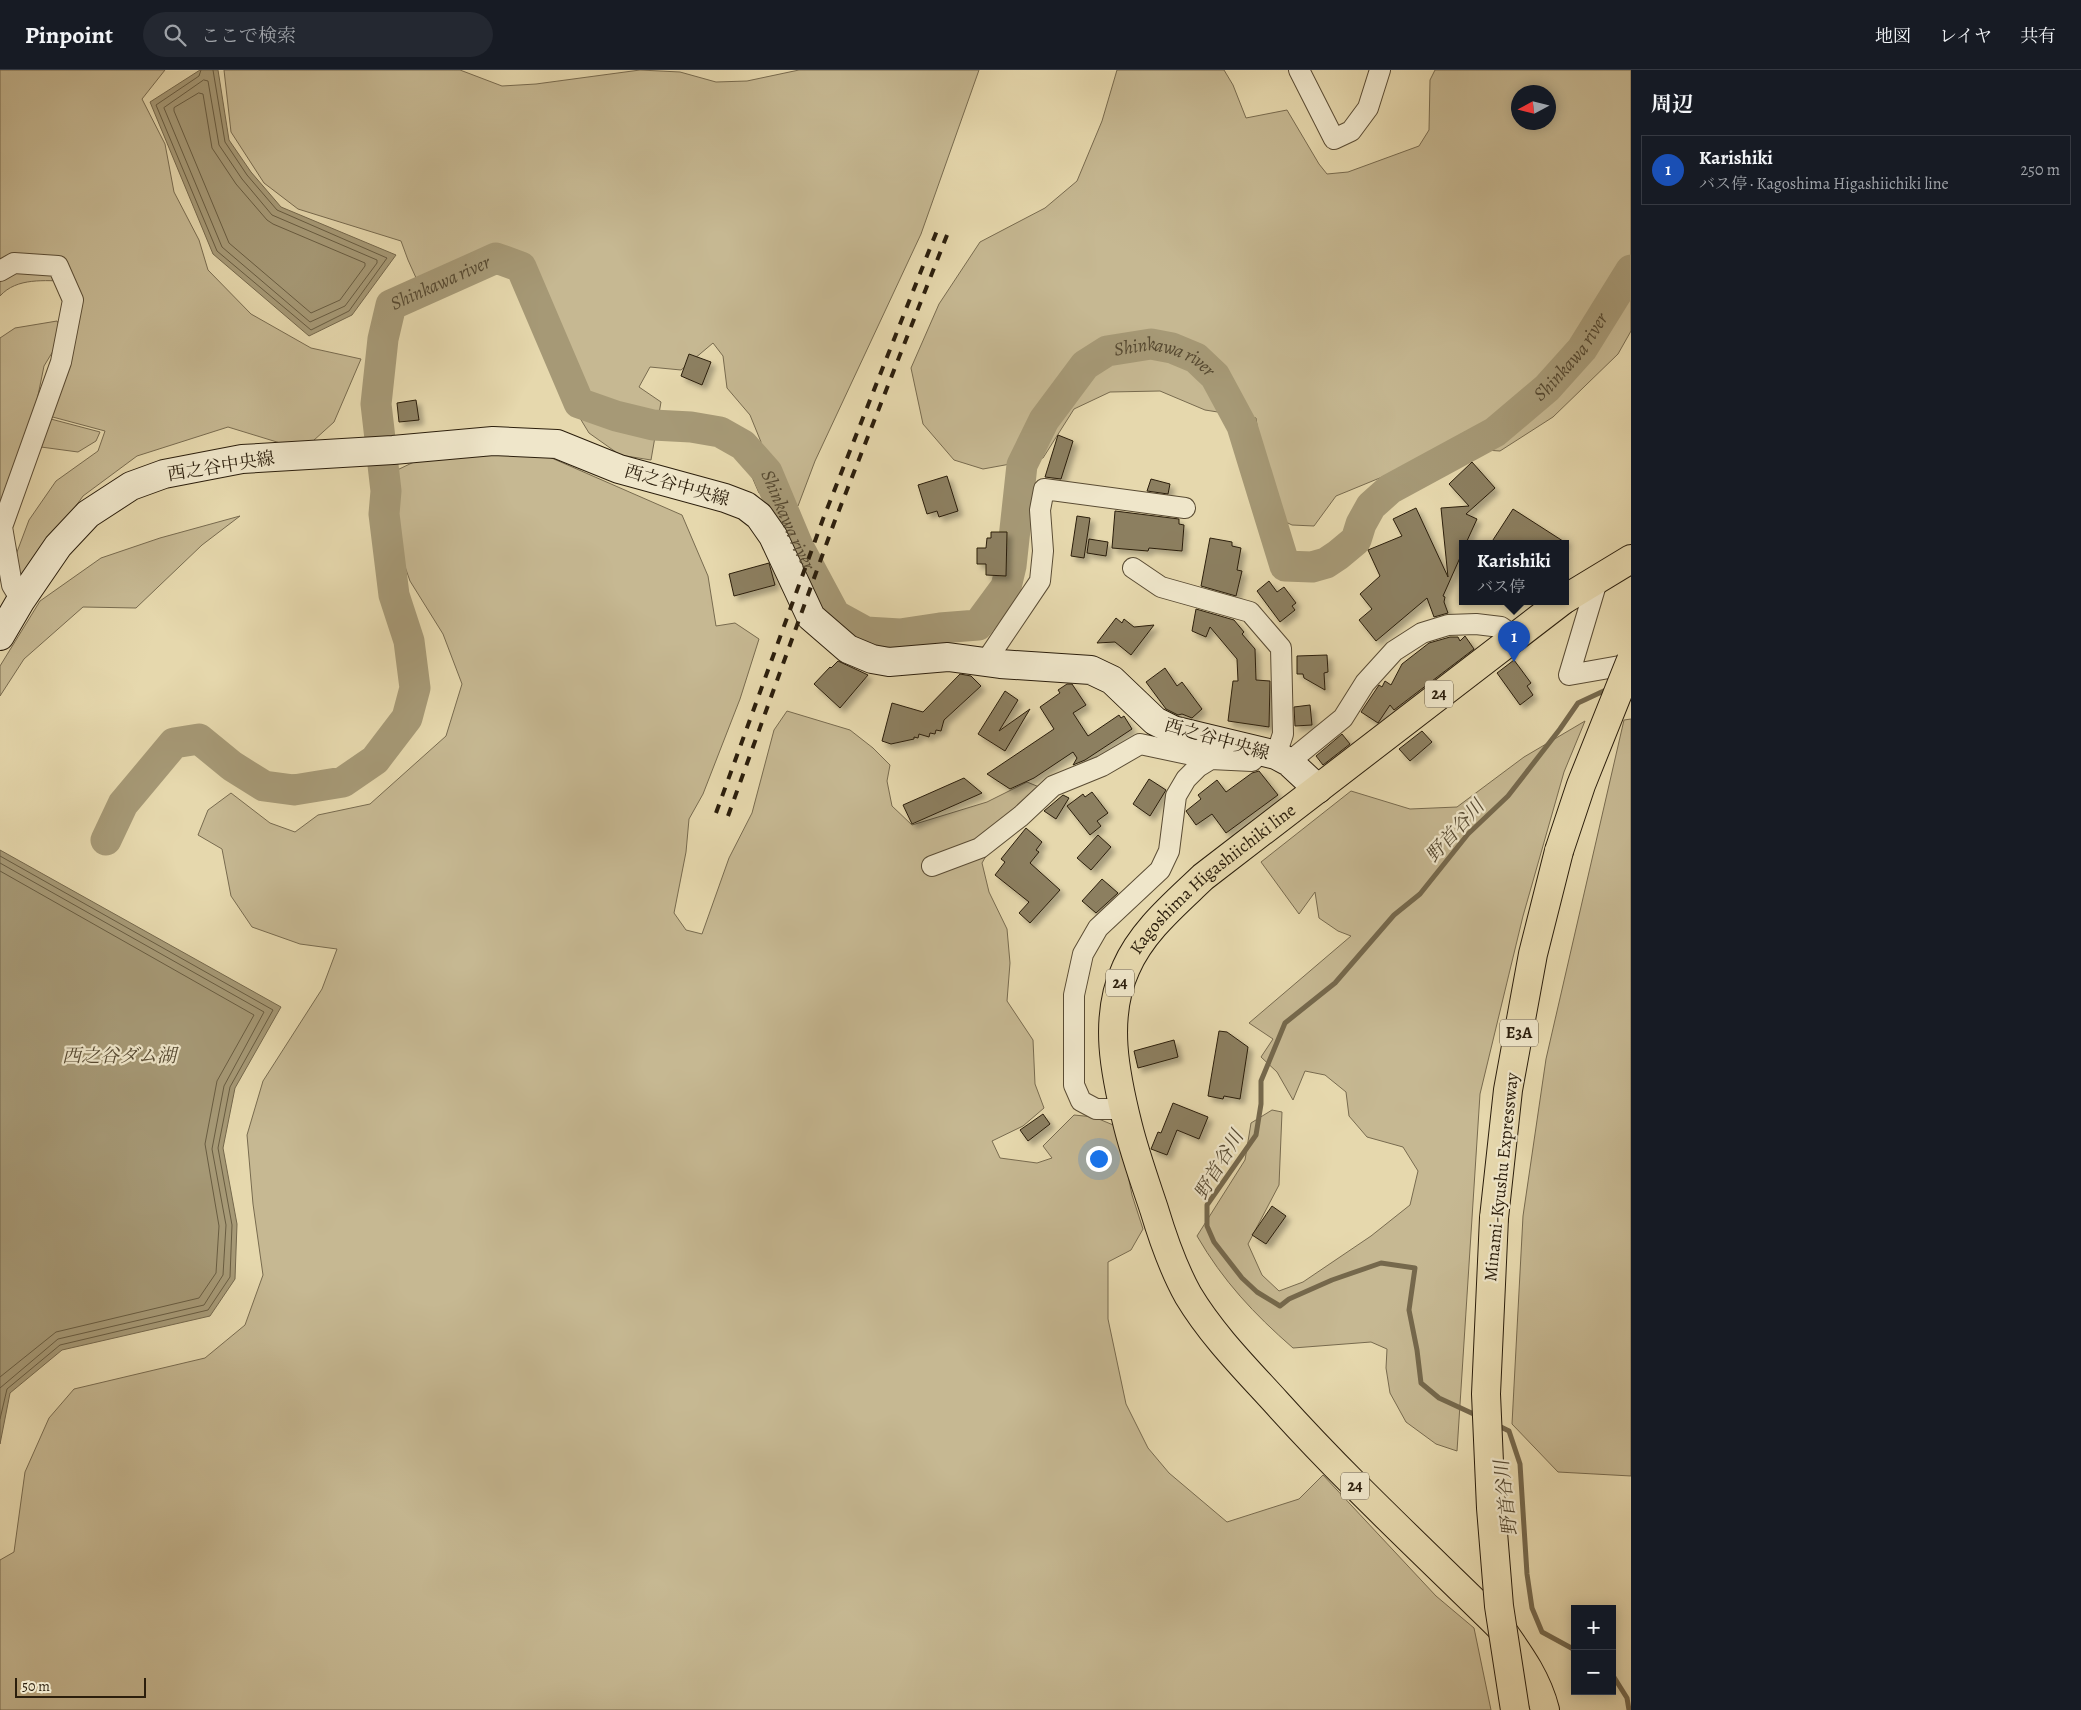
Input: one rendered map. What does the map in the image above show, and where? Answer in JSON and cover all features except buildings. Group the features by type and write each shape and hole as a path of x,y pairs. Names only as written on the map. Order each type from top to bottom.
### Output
{"main road":[{"path":"1569,596 1631,559"},
{"name":"Kagoshima Higashiichiki line","path":"1545,1710 1540,1690 1522,1658 1500,1627 1330,1461 1208,1325 1188,1293 1169,1256 1135,1152 1115,1068 1113,1042 1115,998 1126,966 1143,937 1170,908 1203,877 1557,605"},
{"name":"Minami-Kyushu Expressway","path":"1515,1710 1500,1606 1491,1508 1486,1404 1494,1218 1508,1090 1533,954 1559,851 1581,785 1631,660"}],"street":[{"path":"1299,70 1334,140 1351,131 1368,108 1380,70"},
{"path":"0,271 14,262 58,266 73,300 60,362 2,527 12,585 21,600"},
{"name":"西之谷中央線","path":"0,636 21,600 58,546 88,514 131,486 164,474 242,459 394,450 493,441 557,444 619,469 725,498 746,506 759,516 773,536 811,617 848,649 872,659 889,662 948,657 1091,670 1112,680 1155,721 1173,730 1276,756 1318,789"},
{"path":"986,661 1040,581 1043,551 1040,510 1044,488 1185,508"},
{"path":"1133,568 1161,587 1250,612 1281,648 1283,734 1276,756"},
{"path":"1598,578 1569,674 1631,664"},
{"path":"932,866 980,848 1021,816 1053,786 1102,766 1140,744 1212,759 1252,761 1276,756 1344,718 1365,683 1394,651 1422,633 1448,626 1476,624 1501,627 1514,636"},
{"path":"1124,1109 1096,1109 1081,1101 1074,1085 1074,995 1083,954 1098,928 1160,870 1169,851 1176,796 1186,779 1198,767 1212,759"}],"shaded area":[{"path":"0,70 165,70 142,99 165,144 174,192 199,240 208,270 251,314 311,348 361,359 334,422 303,450 228,427 137,456 83,496 45,550 24,591 11,568 29,520 56,481 98,451 105,431 49,416 68,281 32,281 15,286 0,296"},
{"path":"224,70 460,70 502,86 536,84 640,70 680,72 716,82 747,81 799,70 979,70 921,234 815,461 798,506 759,493 749,470 761,442 750,415 727,388 723,356 713,343 681,370 650,367 639,387 661,402 651,460 620,455 589,433 555,377 526,308 508,274 465,274 453,292 426,300 401,241 298,209 264,183 231,132"},
{"path":"1117,70 1224,70 1233,85 1246,118 1287,110 1327,174 1348,172 1419,146 1429,130 1430,80 1435,70 1631,70 1631,331 1618,354 1553,417 1500,451 1440,447 1387,475 1336,496 1314,526 1292,525 1269,514 1256,418 1205,410 1160,391 1110,392 1074,409 1043,458 983,469 954,460 923,424 911,368 939,304 980,242 1045,208 1077,181 1102,121"},
{"path":"57,321 64,333 44,366 35,410 41,432 28,484 0,550 0,338 15,328"},
{"path":"47,418 100,432 96,441 78,452 41,447"},
{"path":"497,452 547,456 682,515 708,576 716,626 735,623 759,639 740,699 703,794 689,819 686,852 674,913 686,930 702,934 729,858 752,813 774,730 787,711 850,730 873,748 890,765 887,781 892,806 912,825 987,802 1027,782 1044,789 1002,828 982,863 989,892 1007,929 1010,963 1007,1001 1033,1040 1035,1084 1044,1108 1023,1126 992,1141 1000,1158 1037,1163 1052,1158 1043,1146 1074,1115 1094,1117 1118,1127 1132,1195 1143,1229 1131,1250 1108,1262 1108,1319 1126,1404 1148,1448 1169,1473 1227,1522 1299,1499 1323,1475 1436,1596 1474,1628 1491,1710 0,1710 0,1560 14,1552 25,1472 49,1418 74,1389 205,1358 245,1325 263,1275 253,1204 247,1135 263,1081 322,989 337,949 300,944 252,927 231,896 222,849 198,835 208,810 231,793 270,823 295,832 318,815 370,804 446,736 462,684 443,634 410,581 395,538 392,496 395,471 414,462"},
{"path":"240,516 202,545 136,608 83,607 24,659 0,696 0,666 40,601 101,558 160,538"},
{"path":"1631,719 1631,1476 1558,1472 1512,1424 1523,1216 1546,1059 1624,720"},
{"path":"1585,721 1564,772 1523,916 1480,1094 1457,1451 1436,1444 1406,1422 1390,1393 1386,1368 1387,1349 1371,1342 1293,1348 1240,1296 1217,1268 1197,1236 1245,1160 1251,1123 1272,1110 1282,1112 1279,1185 1248,1244 1262,1275 1279,1291 1303,1282 1371,1236 1410,1205 1418,1171 1403,1147 1367,1137 1349,1116 1346,1092 1325,1075 1305,1071 1293,1100 1277,1072 1261,1057 1273,1039 1249,1023 1351,936 1338,931 1319,918 1315,892 1299,914 1261,862 1351,791 1410,809 1457,807 1524,757"}],"water":[{"path":"200,70 218,70 229,140 251,172 281,207 396,255 352,315 309,336 213,254 150,102"},
{"name":"西之谷ダム湖","path":"0,850 281,1007 235,1088 223,1148 237,1224 235,1279 210,1316 62,1350 10,1393 0,1444"}],"waterway":[{"name":"Shinkawa river","path":"106,840 123,804 174,743 199,739 232,766 264,786 294,790 343,782 375,760 407,718 415,688 409,641 394,595 384,514 386,491 376,404 383,339 391,305 496,258 521,267 579,403 616,416 653,425 691,427 720,432 743,445 767,472 798,546 835,615 866,632 900,634 978,625 1006,587 1011,566 1022,465 1044,420 1085,365 1107,351 1151,344 1172,348 1196,358 1215,376 1242,426 1285,566 1312,567 1326,563 1356,540 1361,524 1371,506 1390,489 1495,432 1547,388 1582,349 1631,270"},
{"name":"野首谷川","path":"1478,1416 1439,1398 1421,1383 1409,1310 1415,1268 1381,1263 1332,1280 1289,1299 1280,1306 1257,1292 1242,1278 1214,1242 1207,1226 1207,1205 1256,1135 1261,1104 1261,1081 1285,1023 1335,983 1394,915 1420,894 1468,834 1508,796 1578,703 1608,689"},
{"name":"野首谷川","path":"1497,1425 1509,1431 1520,1464 1527,1574 1532,1608 1542,1632 1571,1648"},
{"name":"野首谷川","path":"1616,1680 1627,1698 1629,1710"}],"railway":[{"path":"716,813 823,519 938,228"},
{"path":"728,816 834,523 949,230"}],"place":[{"name":"Karishiki","path":"1514,662"}]}
